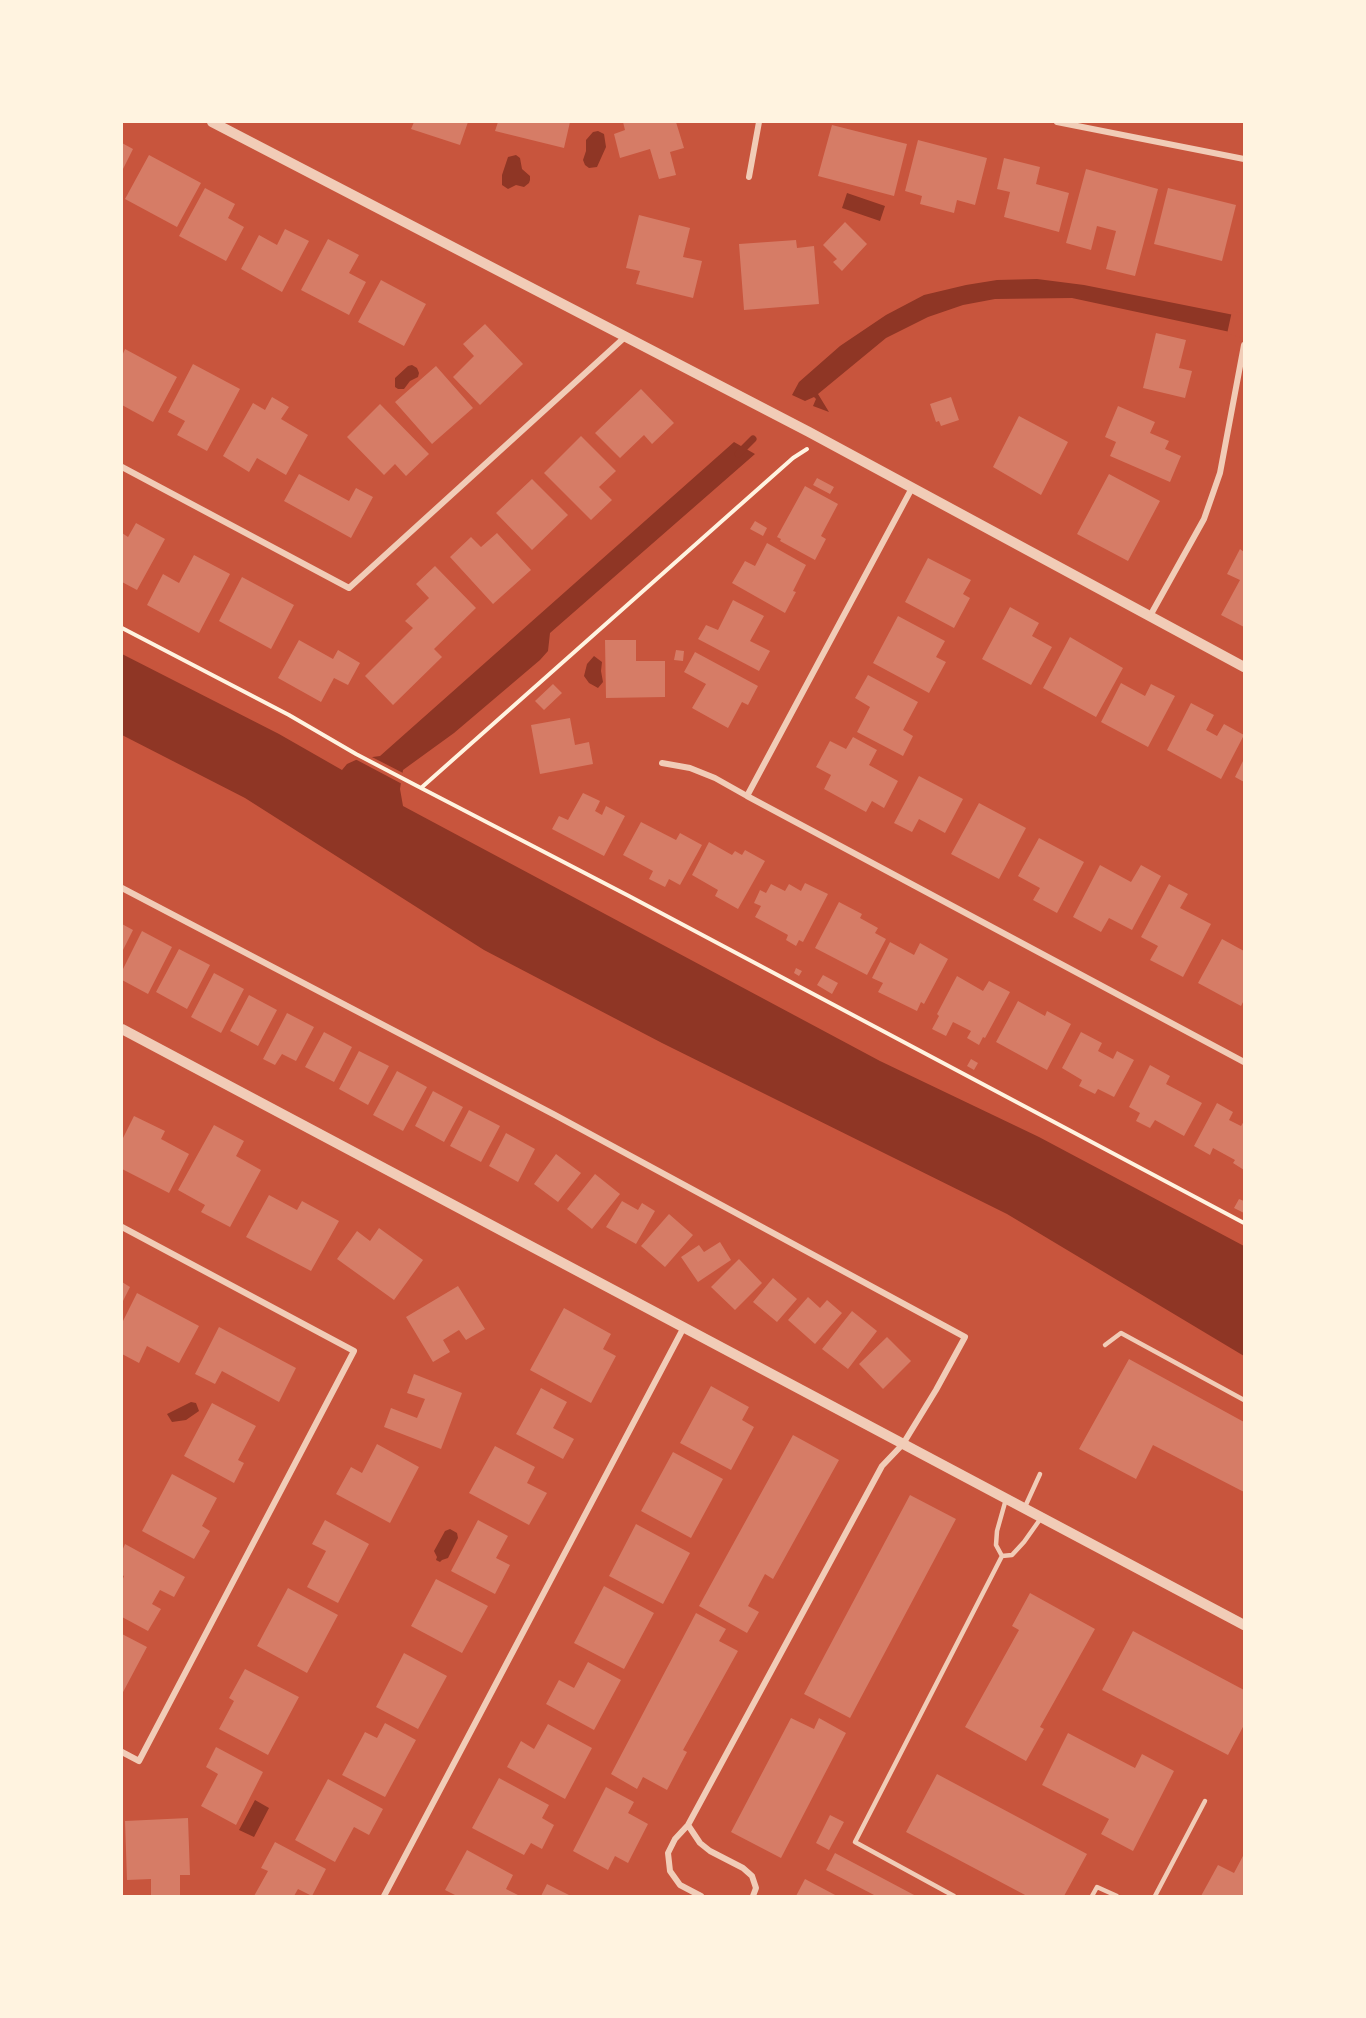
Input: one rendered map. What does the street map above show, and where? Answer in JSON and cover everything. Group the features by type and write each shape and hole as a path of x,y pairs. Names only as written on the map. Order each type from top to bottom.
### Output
{"street":[{"path":"212,122 809,432 1245,667"},
{"path":"749,177 759,122"},
{"path":"1057,122 1245,159"},
{"path":"122,467 349,588 625,337"},
{"path":"1150,616 1204,519 1220,473 1245,345"},
{"path":"747,796 912,488"},
{"path":"662,763 690,768 715,778 1245,1062"},
{"path":"122,888 555,1115 965,1337 903,1444 882,1466 688,1825 675,1839 668,1853 670,1871 680,1885 701,1896"},
{"path":"122,1029 1245,1625"},
{"path":"122,1227 354,1351 139,1761 122,1752"},
{"path":"384,1896 684,1328"},
{"path":"688,1825 700,1843 710,1851 743,1868 752,1876 756,1888 753,1896"}],"lane":[{"path":"1105,1345 1121,1334 1245,1400"},
{"path":"1024,1509 1040,1474"},
{"path":"1002,1556 996,1545 997,1531 1006,1499"},
{"path":"1002,1556 1012,1555 1041,1518"},
{"path":"954,1896 855,1842 1002,1556"},
{"path":"1155,1896 1204,1801"},
{"path":"1092,1896 1097,1887 1116,1896"}],"path":[{"path":"421,788 793,458 824,440"},
{"path":"122,628 1245,1223"}],"shaded area":[{"path":"598,131 604,134 606,147 597,167 589,168 583,160 586,140 593,132"},
{"path":"516,155 520,158 522,169 530,176 530,180 524,187 516,185 508,189 502,185 502,175 508,157"},
{"path":"847,193 885,206 880,221 842,208"},
{"path":"1037,279 1084,285 1244,317 1244,335 1072,298 995,299 963,305 928,317 886,338 818,394 829,412 813,406 816,399 814,397 805,401 792,395 799,382 840,346 886,315 924,295 997,280"},
{"path":"412,365 417,368 418,377 410,381 404,389 398,389 395,387 395,378"},
{"path":"734,442 755,454 550,633 548,651 540,660 454,733 403,770 400,789 403,806 880,1061 1039,1137 1244,1246 1244,1356 1007,1214 662,1043 484,950 245,798 122,735 122,654 279,734 342,770 347,764 358,759 380,756"},
{"path":"594,656 602,662 603,682 598,688 589,683 584,676 587,664"},
{"path":"191,1402 196,1403 199,1411 186,1420 172,1422 167,1414"},
{"path":"450,1529 457,1533 458,1538 448,1558 440,1562 436,1560 434,1551 445,1531"},
{"path":"255,1800 269,1808 254,1837 239,1830"}],"pier":[{"path":"1232,311 1244,314 1244,338 1227,334"},
{"path":"368,755 405,774 404,785 355,759 358,756"}],"building":[{"path":"414,122 468,122 460,145 411,129"},
{"path":"498,122 570,122 564,148 495,131"},
{"path":"623,122 676,122 684,148 670,152 676,175 659,179 650,149 620,158 614,134 625,130"},
{"path":"832,125 907,144 894,196 818,176"},
{"path":"918,140 987,158 975,205 957,200 954,213 920,204 922,196 905,191"},
{"path":"122,143 133,149 122,171"},
{"path":"149,155 201,183 177,227 125,199"},
{"path":"1004,158 1040,167 1036,184 1069,193 1059,232 1004,217 1010,192 997,189"},
{"path":"1086,169 1158,189 1135,276 1106,269 1116,231 1097,226 1091,250 1066,243"},
{"path":"205,188 235,204 228,218 244,227 226,261 179,236"},
{"path":"1168,188 1236,205 1222,261 1154,244"},
{"path":"639,215 690,228 683,257 702,261 693,298 636,284 640,271 626,268"},
{"path":"845,222 867,244 842,271 833,262 837,259 823,245"},
{"path":"285,229 309,241 282,292 241,269 259,235 277,245"},
{"path":"328,239 359,255 349,273 366,282 349,315 301,290"},
{"path":"796,240 797,248 814,246 819,304 744,310 739,244"},
{"path":"381,280 426,304 404,346 358,322"},
{"path":"485,324 523,364 480,405 453,377 474,356 463,344"},
{"path":"1156,333 1186,340 1179,368 1192,371 1185,398 1143,388"},
{"path":"125,349 177,377 153,422 122,405 122,356"},
{"path":"193,364 240,389 207,451 177,435 185,421 168,412"},
{"path":"436,366 473,408 432,444 395,402"},
{"path":"641,389 674,423 652,444 644,435 620,458 595,433"},
{"path":"272,397 289,407 281,419 308,435 286,475 257,458 249,472 223,456 253,403 265,410"},
{"path":"951,397 959,420 941,426 939,421 936,422 930,404"},
{"path":"380,404 429,454 406,476 395,464 384,475 347,437"},
{"path":"1118,406 1155,422 1150,433 1169,441 1165,449 1181,456 1170,482 1110,456 1116,442 1105,437"},
{"path":"1019,416 1068,442 1041,495 993,467"},
{"path":"581,436 616,471 599,487 612,500 591,520 544,473"},
{"path":"299,474 349,501 356,488 373,497 351,538 284,501"},
{"path":"1109,474 1160,501 1128,561 1077,534"},
{"path":"817,478 834,487 830,494 813,485"},
{"path":"532,479 568,515 532,550 496,513"},
{"path":"805,486 838,504 821,536 826,539 815,560 780,541 781,539 777,537"},
{"path":"755,521 767,528 763,536 750,529"},
{"path":"136,523 165,539 137,590 122,582 122,533 128,537"},
{"path":"497,533 531,570 493,604 450,557 471,537 481,547"},
{"path":"767,543 806,565 785,613 732,583 745,561 755,566"},
{"path":"1240,549 1244,552 1244,627 1221,615 1240,580 1227,574"},
{"path":"194,555 230,574 199,633 147,605 163,574 179,583"},
{"path":"928,558 971,580 963,594 970,598 954,628 905,602"},
{"path":"435,566 476,608 434,649 442,657 393,705 365,676 413,628 405,621 429,598 416,584"},
{"path":"242,577 294,605 271,649 219,621"},
{"path":"733,600 764,616 750,641 770,651 759,671 698,639 706,625 718,630"},
{"path":"1010,607 1039,623 1032,636 1052,647 1031,685 982,659"},
{"path":"898,616 945,641 936,657 946,662 929,693 873,663"},
{"path":"1070,637 1123,668 1096,717 1043,688"},
{"path":"299,640 333,659 338,650 360,663 348,685 334,678 321,702 278,678"},
{"path":"605,640 636,640 636,661 665,661 665,697 606,698"},
{"path":"676,650 684,651 683,661 674,660"},
{"path":"695,652 758,686 748,705 742,702 728,728 692,708 706,684 684,672"},
{"path":"868,675 918,702 903,730 913,736 903,756 857,732 870,707 855,698"},
{"path":"1121,683 1145,696 1151,684 1175,696 1148,747 1101,722"},
{"path":"553,684 562,693 544,710 535,701"},
{"path":"1191,703 1214,715 1206,730 1217,736 1224,724 1244,735 1221,779 1167,750"},
{"path":"570,718 575,745 589,742 593,764 540,774 531,725"},
{"path":"853,737 877,750 869,765 898,781 884,808 872,801 866,812 824,789 831,775 816,767 830,741 846,749"},
{"path":"1244,759 1244,782 1235,777"},
{"path":"919,776 963,799 945,833 919,819 912,832 894,823"},
{"path":"583,793 600,801 595,811 602,815 606,806 625,816 604,856 552,829 559,816 568,820"},
{"path":"979,803 1026,828 999,879 951,854"},
{"path":"641,822 676,840 680,833 702,845 680,885 669,879 665,887 649,879 653,871 623,855"},
{"path":"1039,838 1084,862 1057,913 1033,900 1040,888 1018,876"},
{"path":"709,842 732,855 735,851 742,855 745,850 765,861 738,909 715,896 718,890 692,875"},
{"path":"1100,865 1131,882 1141,865 1161,876 1132,930 1109,918 1101,932 1073,917"},
{"path":"805,883 828,894 803,942 799,940 796,946 786,940 788,935 755,917 761,906 754,903 760,890 766,893 771,884 785,891 789,884 801,891"},
{"path":"1169,884 1188,894 1180,908 1211,924 1183,977 1150,960 1158,946 1141,937"},
{"path":"839,902 862,914 860,918 878,928 875,933 886,939 867,975 815,948"},
{"path":"122,924 133,930 122,952"},
{"path":"142,931 172,947 148,994 122,980 122,971"},
{"path":"1222,939 1244,951 1244,1000 1241,1006 1198,983"},
{"path":"890,942 914,955 920,943 948,959 924,1004 921,1002 917,1011 878,992 883,983 872,978"},
{"path":"179,949 210,965 187,1009 156,992"},
{"path":"796,968 802,971 799,976 794,973"},
{"path":"214,973 244,989 221,1033 191,1017"},
{"path":"823,975 838,983 832,994 817,985"},
{"path":"957,976 983,991 989,981 1010,992 979,1045 967,1038 971,1031 953,1022 946,1036 932,1029 939,1016 937,1014"},
{"path":"249,995 277,1010 258,1046 230,1031"},
{"path":"1018,1001 1045,1016 1047,1011 1071,1024 1047,1070 996,1042"},
{"path":"287,1013 314,1027 296,1061 282,1054 275,1065 263,1059"},
{"path":"324,1032 352,1047 334,1082 305,1067"},
{"path":"1081,1032 1102,1043 1098,1051 1113,1059 1117,1051 1134,1060 1114,1097 1098,1089 1095,1094 1079,1086 1082,1080 1062,1068"},
{"path":"359,1051 389,1066 368,1105 339,1089"},
{"path":"971,1059 978,1063 974,1070 967,1066"},
{"path":"1150,1065 1170,1076 1166,1084 1202,1103 1184,1136 1155,1120 1150,1128 1136,1121 1140,1113 1129,1107"},
{"path":"397,1071 427,1087 403,1131 373,1115"},
{"path":"433,1091 463,1107 444,1142 415,1126"},
{"path":"1217,1103 1233,1112 1229,1120 1241,1126 1244,1121 1244,1170 1233,1163 1235,1160 1213,1148 1210,1155 1194,1146"},
{"path":"469,1110 500,1126 481,1162 450,1146"},
{"path":"134,1116 165,1131 161,1139 189,1154 169,1193 122,1169 122,1140"},
{"path":"214,1125 244,1141 236,1156 261,1170 230,1227 201,1212 205,1205 178,1190"},
{"path":"506,1133 535,1149 518,1182 489,1166"},
{"path":"556,1154 581,1173 558,1202 534,1184"},
{"path":"595,1174 620,1194 592,1229 567,1209"},
{"path":"269,1195 297,1210 302,1201 339,1221 311,1271 246,1237"},
{"path":"1239,1199 1244,1201 1244,1213 1234,1208"},
{"path":"622,1201 638,1210 642,1203 655,1211 636,1244 606,1227"},
{"path":"669,1214 693,1235 665,1267 641,1246"},
{"path":"379,1228 423,1260 394,1300 337,1259 357,1231 370,1241"},
{"path":"720,1242 731,1260 698,1282 681,1257 699,1245 704,1252"},
{"path":"739,1259 762,1283 735,1310 711,1287"},
{"path":"773,1278 797,1299 777,1322 753,1302"},
{"path":"122,1282 130,1287 122,1303"},
{"path":"458,1286 485,1329 466,1340 459,1330 443,1340 450,1352 433,1362 406,1317"},
{"path":"137,1293 199,1326 179,1363 147,1346 139,1363 122,1354 122,1323"},
{"path":"808,1297 820,1308 827,1300 842,1313 815,1344 788,1320"},
{"path":"564,1308 611,1334 603,1349 616,1356 591,1403 530,1370"},
{"path":"852,1311 877,1331 848,1369 822,1349"},
{"path":"219,1327 296,1368 279,1402 222,1371 215,1384 195,1374"},
{"path":"887,1337 911,1361 883,1389 859,1364"},
{"path":"1129,1359 1244,1422 1244,1492 1153,1445 1136,1479 1079,1449"},
{"path":"414,1374 462,1393 441,1449 384,1427 391,1408 417,1418 425,1399 407,1393"},
{"path":"711,1386 749,1407 742,1420 754,1427 731,1470 680,1443"},
{"path":"541,1388 567,1402 553,1428 574,1439 563,1459 516,1434"},
{"path":"212,1403 256,1426 238,1460 244,1463 234,1483 184,1456"},
{"path":"793,1435 839,1460 773,1579 765,1574 748,1606 759,1612 747,1633 699,1606"},
{"path":"377,1444 419,1467 390,1523 336,1494 351,1467 362,1473"},
{"path":"495,1446 535,1467 527,1483 547,1493 529,1525 469,1493"},
{"path":"673,1452 723,1479 691,1538 641,1511"},
{"path":"172,1474 217,1498 202,1526 210,1531 194,1559 142,1531"},
{"path":"910,1495 956,1519 850,1718 804,1694"},
{"path":"325,1520 369,1544 338,1603 307,1587 326,1551 312,1544"},
{"path":"478,1520 508,1536 496,1558 510,1565 495,1594 451,1571"},
{"path":"636,1524 690,1553 663,1604 609,1576"},
{"path":"125,1544 185,1577 174,1597 160,1590 152,1604 161,1609 148,1631 122,1617 124,1576 122,1575 122,1551"},
{"path":"436,1579 488,1606 462,1653 411,1626"},
{"path":"604,1586 654,1613 624,1669 574,1643"},
{"path":"288,1588 338,1615 307,1673 257,1646"},
{"path":"1030,1593 1095,1629 1040,1727 1044,1729 1026,1761 965,1727 1019,1630 1012,1626"},
{"path":"696,1613 726,1629 719,1641 738,1651 683,1750 687,1752 667,1790 643,1777 637,1789 611,1774"},
{"path":"1133,1631 1244,1690 1244,1725 1228,1755 1102,1690"},
{"path":"122,1634 147,1647 122,1694"},
{"path":"404,1653 447,1676 418,1729 376,1707"},
{"path":"588,1662 621,1680 594,1730 546,1704 559,1680 574,1688"},
{"path":"245,1669 299,1697 268,1755 219,1729 234,1701 229,1698"},
{"path":"791,1718 814,1729 819,1718 846,1733 781,1858 731,1832"},
{"path":"385,1723 416,1740 385,1797 342,1775 365,1732 377,1738"},
{"path":"548,1724 592,1748 565,1799 507,1767 521,1741 534,1749"},
{"path":"1068,1733 1135,1768 1142,1754 1174,1771 1133,1851 1101,1834 1109,1819 1042,1785"},
{"path":"216,1747 263,1772 236,1825 201,1806 218,1774 206,1767"},
{"path":"937,1774 1087,1854 1064,1896 1027,1896 906,1832"},
{"path":"499,1778 549,1805 542,1818 554,1825 542,1849 531,1843 524,1855 472,1828"},
{"path":"328,1779 383,1809 369,1835 354,1827 335,1862 295,1840"},
{"path":"606,1787 634,1802 628,1813 648,1824 628,1863 615,1856 608,1870 573,1851"},
{"path":"830,1815 844,1822 829,1850 816,1843"},
{"path":"188,1818 190,1875 180,1875 180,1896 151,1896 151,1879 127,1880 125,1821"},
{"path":"275,1842 326,1869 312,1896 298,1889 294,1896 254,1896 268,1871 261,1868"},
{"path":"467,1850 513,1875 506,1889 520,1896 457,1896 445,1890"},
{"path":"835,1853 916,1896 876,1896 826,1870"},
{"path":"1244,1854 1244,1896 1201,1896 1218,1865 1234,1873"},
{"path":"805,1879 837,1896 796,1896"},
{"path":"547,1884 571,1896 541,1896"}],"waterway":[{"path":"738,454 753,439"}]}
